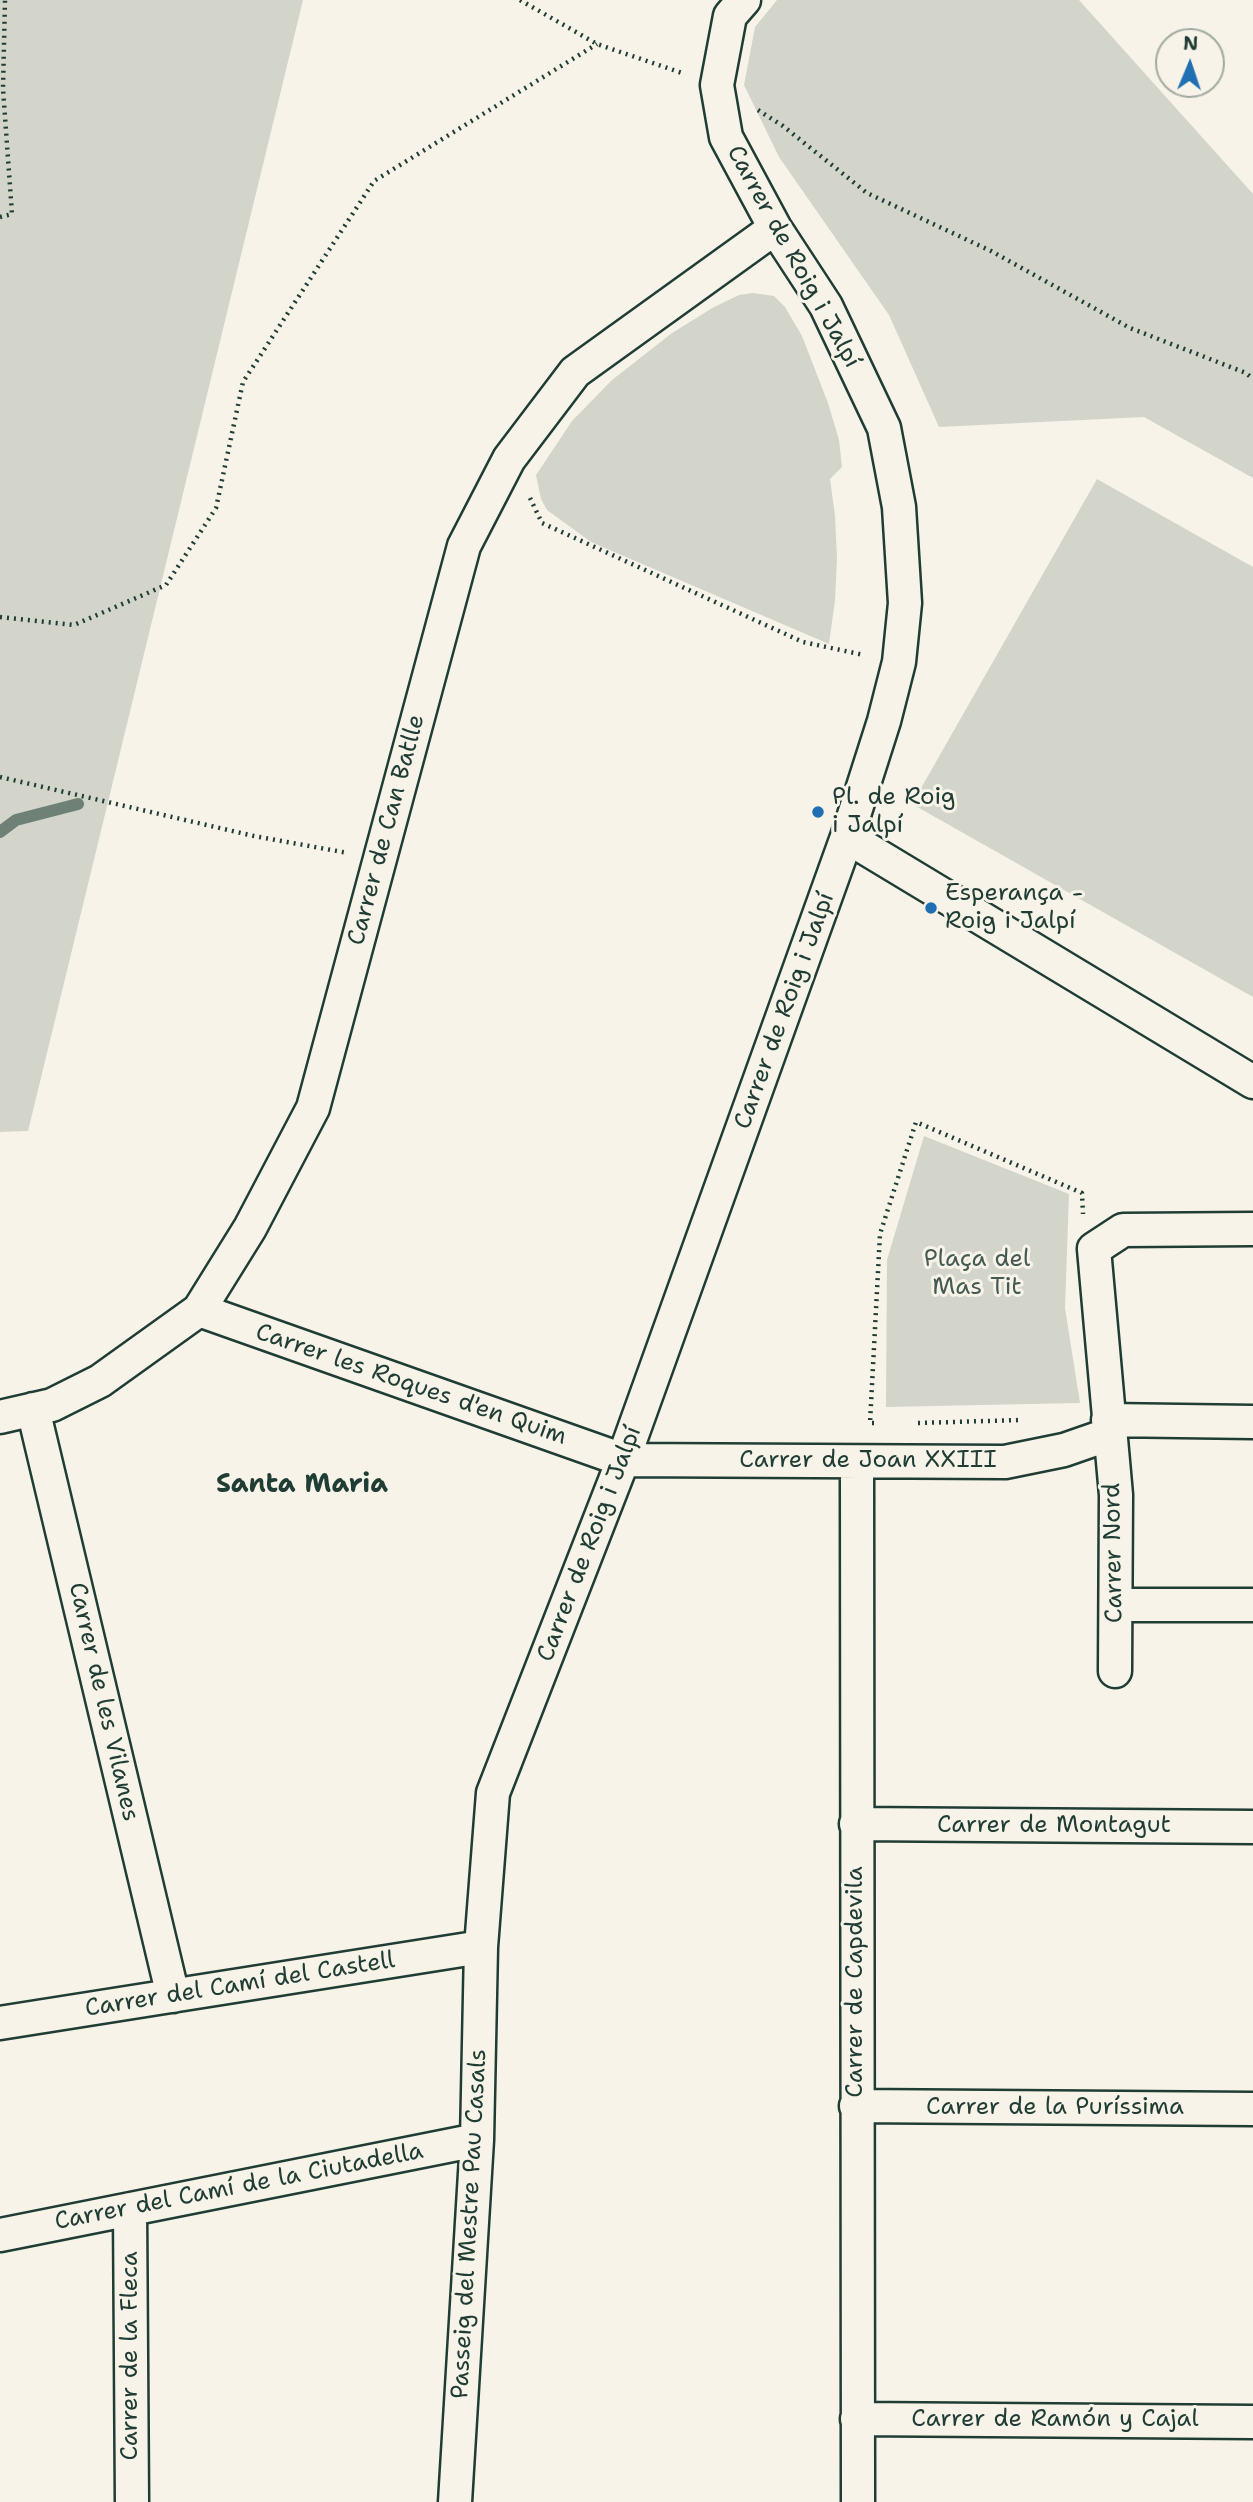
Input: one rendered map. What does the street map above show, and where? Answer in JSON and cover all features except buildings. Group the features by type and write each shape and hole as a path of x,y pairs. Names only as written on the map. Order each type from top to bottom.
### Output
{"street":[{"path":"717,85 730,16 744,0"},
{"name":"Carrer de Roig i Jalpí","path":"481,1947 493,1793 623,1460 847,837 884,721 899,662 905,603 899,507 884,428 825,306 775,228 726,137 717,85"},
{"name":"Carrer de Can Batlle","path":"0,1417 51,1405 100,1381 199,1310 250,1228 313,1108 464,546 509,459 575,372 775,228"},
{"path":"847,837 1253,1082"},
{"path":"1109,1427 1094,1249 1123,1230 1253,1229"},
{"name":"Carrer les Roques d'en Quim","path":"199,1310 623,1460"},
{"name":"Carrer de les Vilanes","path":"33,1409 173,1996"},
{"name":"Carrer de Joan XXIII","path":"623,1460 1005,1462 1064,1450 1109,1427 1253,1422"},
{"name":"Carrer Nord","path":"1109,1427 1116,1495 1115,1671"},
{"name":"Carrer de Capdevila","path":"858,1462 858,2502"},
{"path":"1116,1605 1253,1605"},
{"name":"Carrer de Montagut","path":"856,1824 1253,1827"},
{"name":"Carrer del Camí del Castell","path":"0,2023 481,1947"},
{"name":"Passeig del Mestre Pau Casals","path":"455,2502 477,2140 481,1947"},
{"name":"Carrer de la Puríssima","path":"856,2106 1253,2109"},
{"name":"Carrer del Camí de la Ciutadella","path":"0,2235 477,2140"},
{"name":"Carrer de la Fleca","path":"130,2209 132,2502"},
{"name":"Carrer de Ramón y Cajal","path":"857,2419 1253,2422"}],"path":[{"path":"0,217 12,214 3,89 5,0"},
{"path":"520,0 597,44 717,85 783,126 867,193 991,251 1130,328 1246,373 1253,379"},
{"path":"0,617 74,625 166,584 216,508 243,382 374,181 597,44"},
{"path":"509,459 542,523 803,642 899,662"},
{"path":"0,777 254,836 379,859"},
{"path":"883,1423 870,1423 880,1234 916,1122 1082,1193 1083,1220"},
{"path":"908,1423 1026,1420"}],"green space":[{"path":"0,0 303,0 28,1131 0,1132"},
{"path":"777,0 1079,0 1155,85 1155,98 1167,98 1253,194 1253,478 1144,417 939,427 889,315 779,157 744,85 755,27"},
{"path":"753,293 774,296 785,307 802,336 839,440 842,467 830,479 837,558 829,644 591,542 547,510 541,499 536,475 572,421 612,380 672,333 714,307 739,295"},
{"path":"1097,479 1253,567 1253,997 912,804"},
{"name":"Plaça del Mas Tit","path":"924,1136 1069,1194 1065,1308 1080,1403 886,1407 887,1260"}],"waterway":[{"path":"0,832 16,820 78,804"}],"place":[{"name":"Pl. de Roig i Jalpí","path":"818,812"},
{"name":"Esperança - Roig i Jalpí","path":"931,908"}],"district":[{"name":"Santa Maria","path":"302,1485"}]}
